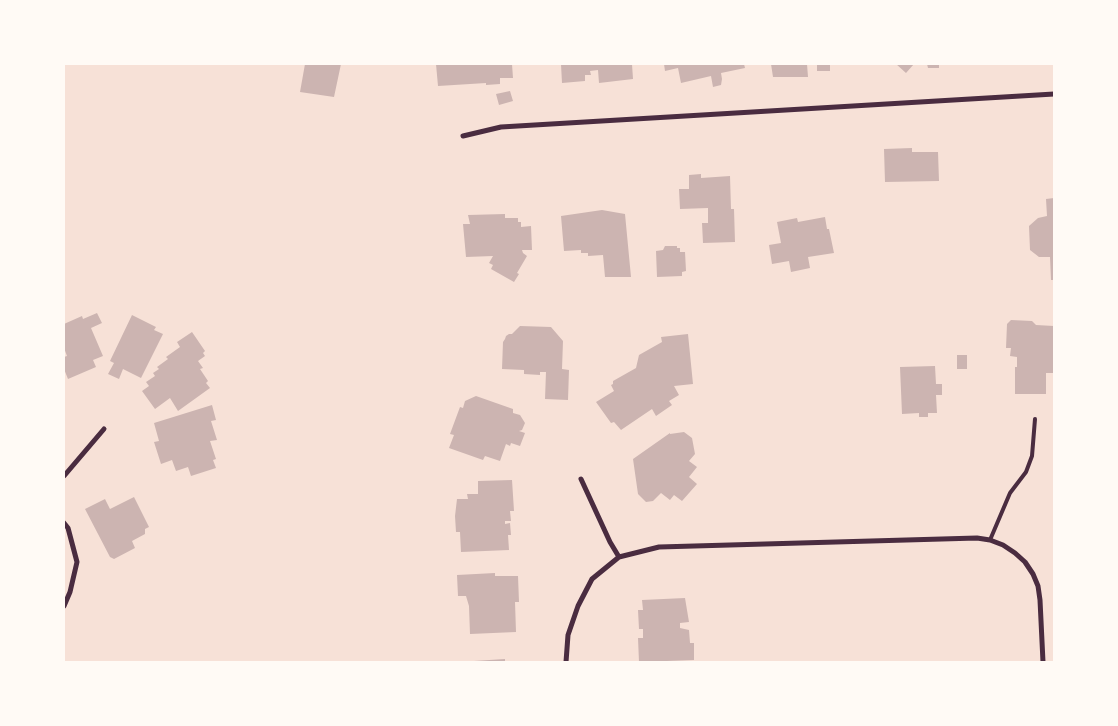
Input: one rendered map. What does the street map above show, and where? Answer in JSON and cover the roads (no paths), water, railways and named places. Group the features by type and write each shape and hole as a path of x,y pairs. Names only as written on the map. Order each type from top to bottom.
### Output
{"street":[{"path":"463,136 501,127 1054,94"},
{"path":"64,476 104,428"},
{"path":"581,479 610,542 619,557"},
{"path":"64,523 68,528 77,562 70,592 64,606"},
{"path":"566,662 568,635 578,606 592,579 619,557 659,547 976,538 990,540 1015,552 1033,574 1038,586 1040,600 1043,662"}],"lane":[{"path":"990,540 1010,493 1026,472 1032,456 1035,419"}]}
